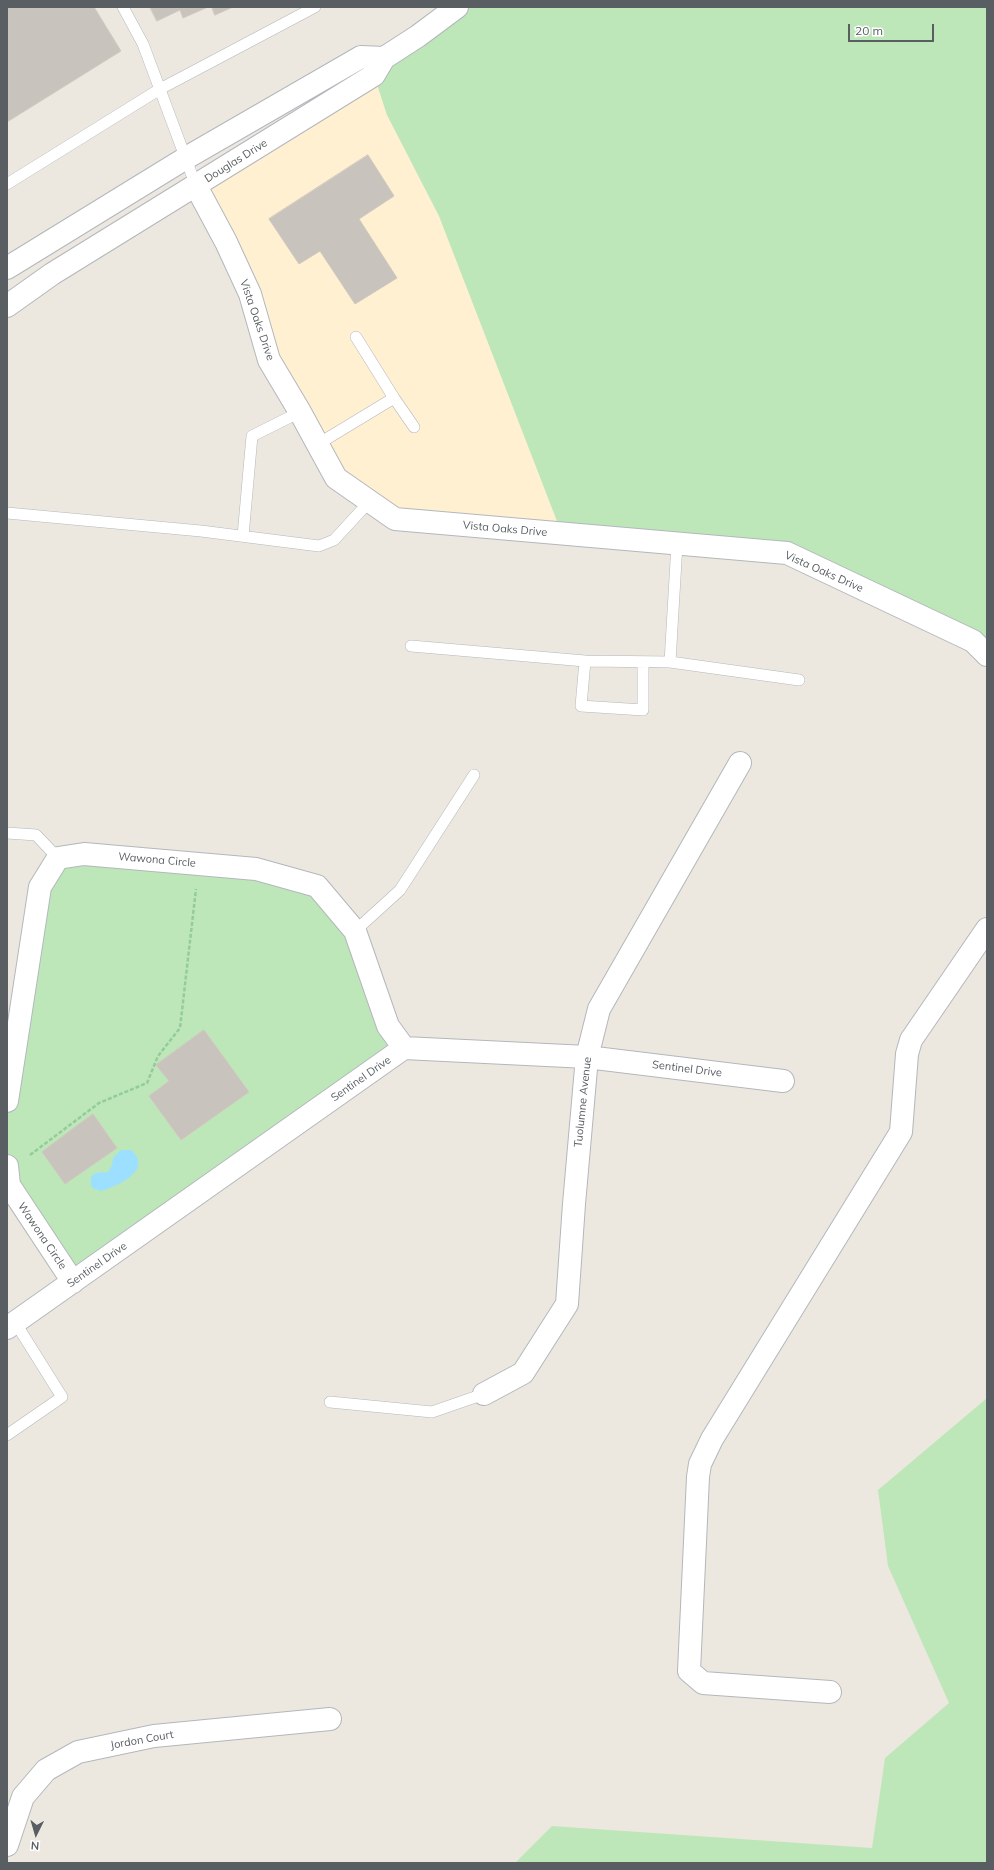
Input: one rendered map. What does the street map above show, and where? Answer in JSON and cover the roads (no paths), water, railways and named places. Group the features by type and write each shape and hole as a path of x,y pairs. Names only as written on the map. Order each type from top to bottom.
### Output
{"street":[{"name":"Douglas Drive","path":"7,306 52,274 374,75 384,58 418,36 456,7"},
{"path":"7,268 186,158 361,57 384,58"},
{"name":"Vista Oaks Drive","path":"196,186 226,242 250,294 269,360 300,412 336,478 394,519 787,554 973,642 987,655"},
{"name":"Tuolumne Avenue","path":"484,1394 523,1373 567,1304 587,1057 599,1010 740,763"},
{"name":"Wawona Circle","path":"58,858 84,854 256,869 317,886 355,931 388,1026 404,1048"},
{"path":"7,1101 40,887 58,858"},
{"path":"830,1692 703,1683 689,1671 698,1476 700,1464 712,1439 901,1132 908,1054 911,1040 987,929"},
{"name":"Sentinel Drive","path":"11,1325 404,1048 587,1057 783,1081"},
{"name":"Wawona Circle","path":"7,1166 8,1185 73,1282"},
{"name":"Jordon Court","path":"7,1845 23,1796 46,1770 78,1752 154,1736 330,1719"}],"lane":[{"path":"122,7 143,44 196,186"},
{"path":"7,184 160,89 315,7"},
{"path":"356,337 414,427"},
{"path":"318,444 394,398"},
{"path":"243,536 252,436 300,412"},
{"path":"7,513 243,536 319,546 334,540 369,502"},
{"path":"670,662 677,544"},
{"path":"411,646 585,661 670,662 798,680"},
{"path":"585,661 581,706 643,710 644,662"},
{"path":"355,931 400,890 474,775"},
{"path":"7,832 36,835 58,858"},
{"path":"7,1435 62,1397 11,1325"},
{"path":"330,1402 432,1412 484,1394"}],"water":[{"path":"121,1150 131,1150 137,1157 138,1164 136,1170 124,1181 108,1189 101,1191 92,1188 92,1176 97,1173 108,1172 112,1165 113,1158"}]}
